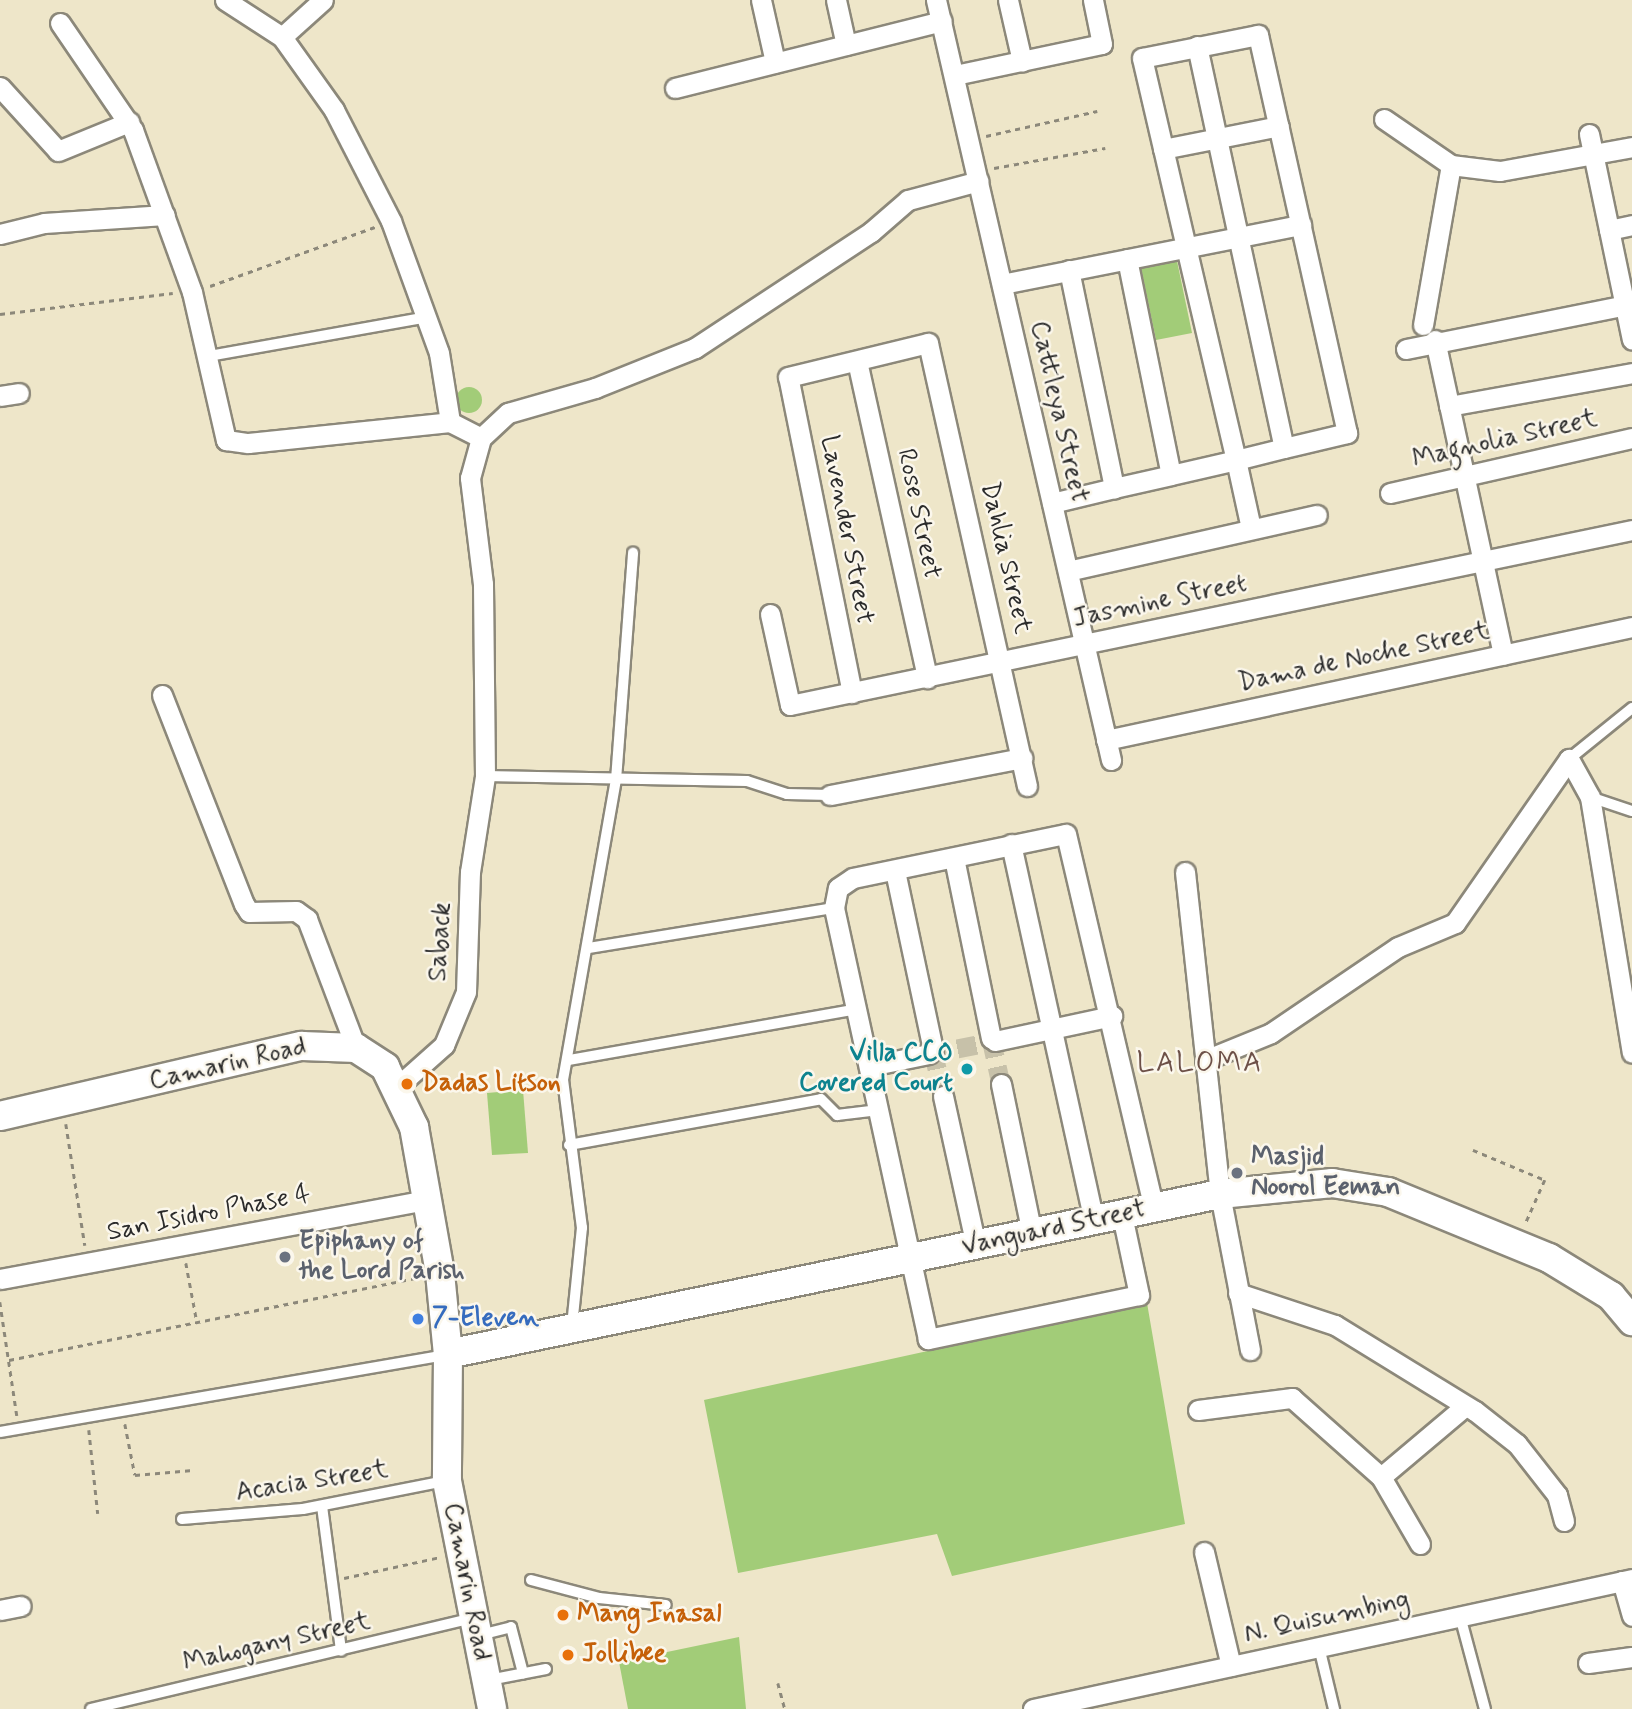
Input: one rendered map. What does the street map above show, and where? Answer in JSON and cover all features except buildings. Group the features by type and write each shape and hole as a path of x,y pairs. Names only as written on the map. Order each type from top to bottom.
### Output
{"street":[{"path":"225,0 282,37 334,110 373,181 422,318 439,353 450,422"},
{"path":"282,37 323,0"},
{"path":"761,0 775,62"},
{"path":"836,0 846,45"},
{"name":"Cattleya Street","path":"936,0 1111,761"},
{"path":"1008,0 1021,61"},
{"path":"955,75 1102,44 1099,1"},
{"path":"675,88 942,21"},
{"path":"60,23 129,122 165,215 209,356 226,440 248,443 450,422 481,438 508,413 595,388 695,348 871,232 908,200 978,176"},
{"path":"1052,503 1236,460 1347,433 1258,35 1142,58 1236,460 1251,528"},
{"path":"1197,46 1284,448"},
{"path":"0,87 58,151 129,122"},
{"path":"1384,119 1451,165 1500,171 1632,147"},
{"path":"1163,149 1279,126"},
{"path":"1588,134 1632,340"},
{"path":"1451,165 1429,332 1449,407 1503,655"},
{"path":"0,234 44,223 165,215"},
{"path":"1002,284 1301,225"},
{"path":"1609,230 1632,225"},
{"path":"1127,259 1171,475"},
{"path":"1069,270 1114,488"},
{"path":"1406,349 1429,332 1626,305"},
{"name":"Dahlia Street","path":"857,360 928,343 1002,663 1027,786"},
{"name":"Lavender Street","path":"852,693 788,377 857,360"},
{"name":"Rose Street","path":"857,360 927,678"},
{"path":"1449,407 1632,373"},
{"name":"Saback","path":"398,1086 444,1045 466,992 470,872 485,776 483,584 470,478 481,438"},
{"name":"Magnolia Street","path":"1390,493 1463,474 1632,438"},
{"path":"1068,571 1317,515"},
{"name":"Jasmine Street","path":"770,614 790,705 1632,530"},
{"name":"Dama de Noche Street","path":"1106,740 1632,627"},
{"path":"162,695 244,904 249,912 296,911 307,919 356,1048"},
{"path":"830,795 1022,758"},
{"path":"1205,1060 1271,1033 1398,947 1455,923 1569,759 1590,797 1632,1053"},
{"path":"1122,1215 1139,1294 930,1340 834,908 838,888 853,878 1060,833 1071,839 1154,1208"},
{"path":"1011,844 1094,1221"},
{"path":"954,858 993,1039 1112,1016"},
{"path":"870,1066 931,1052 895,871"},
{"path":"1185,872 1220,1194 1250,1350"},
{"name":"Camarin Road","path":"0,1116 63,1104 302,1046 356,1048 372,1056 398,1086 414,1127 440,1273 448,1354 447,1481 492,1709"},
{"path":"1001,1084 1032,1234"},
{"path":"943,1096 976,1246"},
{"name":"Vanguard Street","path":"448,1354 1220,1194 1363,1185 1516,1244 1584,1277 1630,1314"},
{"name":"San Isidro Phase 4","path":"0,1279 428,1200"},
{"path":"1238,1293 1335,1325 1517,1444 1557,1495 1564,1521"},
{"path":"1198,1410 1293,1398 1381,1477 1420,1544"},
{"path":"1381,1477 1462,1408"},
{"path":"1204,1552 1231,1666"},
{"path":"1627,1580 1632,1616"},
{"name":"N. Quisumbing","path":"1033,1709 1627,1580"},
{"path":"0,1610 21,1606"},
{"path":"1588,1662 1632,1657"}],"lane":[{"path":"209,356 422,318"},
{"path":"572,1330 582,1228 563,1109 616,780 633,553"},
{"path":"1569,759 1632,708"},
{"path":"485,776 747,781 787,794 830,795"},
{"path":"1590,797 1632,811"},
{"path":"589,948 834,908"},
{"path":"569,1060 858,1009"},
{"path":"569,1144 821,1099 837,1115 880,1110"},
{"path":"0,1432 448,1354"},
{"name":"Acacia Street","path":"182,1519 322,1506 447,1481"},
{"path":"322,1506 329,1581 341,1651"},
{"path":"531,1580 600,1598 666,1605"},
{"name":"Mahogany Street","path":"91,1709 341,1651 474,1608 511,1627 523,1673"},
{"path":"1460,1616 1485,1709"},
{"path":"1319,1647 1334,1709"},
{"path":"485,1681 546,1669"}],"path":[{"path":"969,140 1097,111"},
{"path":"978,176 1105,148"},
{"path":"63,1104 88,1263"},
{"path":"1473,1150 1545,1181 1516,1244"},
{"path":"183,1245 197,1322"},
{"path":"9,1360 440,1273"},
{"path":"0,1302 19,1429"},
{"path":"123,1411 135,1475 193,1470"},
{"path":"88,1417 98,1514"},
{"path":"329,1581 460,1553"},
{"path":"778,1683 785,1709"}],"green space":[{"path":"1177,261 1192,333 1156,340 1141,268"},
{"path":"469,387 478,391 482,400 478,409 469,413 460,409 456,400 460,391"},
{"path":"523,1090 528,1153 492,1155 487,1093"},
{"path":"1147,1303 1185,1524 952,1576 937,1534 738,1573 704,1400"},
{"path":"739,1637 746,1709 628,1709 619,1662"}],"tunnel":[{"path":"991,1038 1001,1084"},
{"path":"929,1054 995,1041"},
{"path":"933,1050 943,1096"}],"place":[{"name":"Villa CCO Covered Court","path":"967,1069"},
{"name":"Dadas Litson","path":"407,1084"},
{"name":"Masjid Noorol Eeman","path":"1237,1173"},
{"name":"Epiphany of the Lord Parish","path":"285,1257"},
{"name":"7-Eleven","path":"418,1319"},
{"name":"Mang Inasal","path":"563,1615"},
{"name":"Jollibee","path":"568,1655"}],"district":[{"name":"LALOMA","path":"1200,1064"}]}
